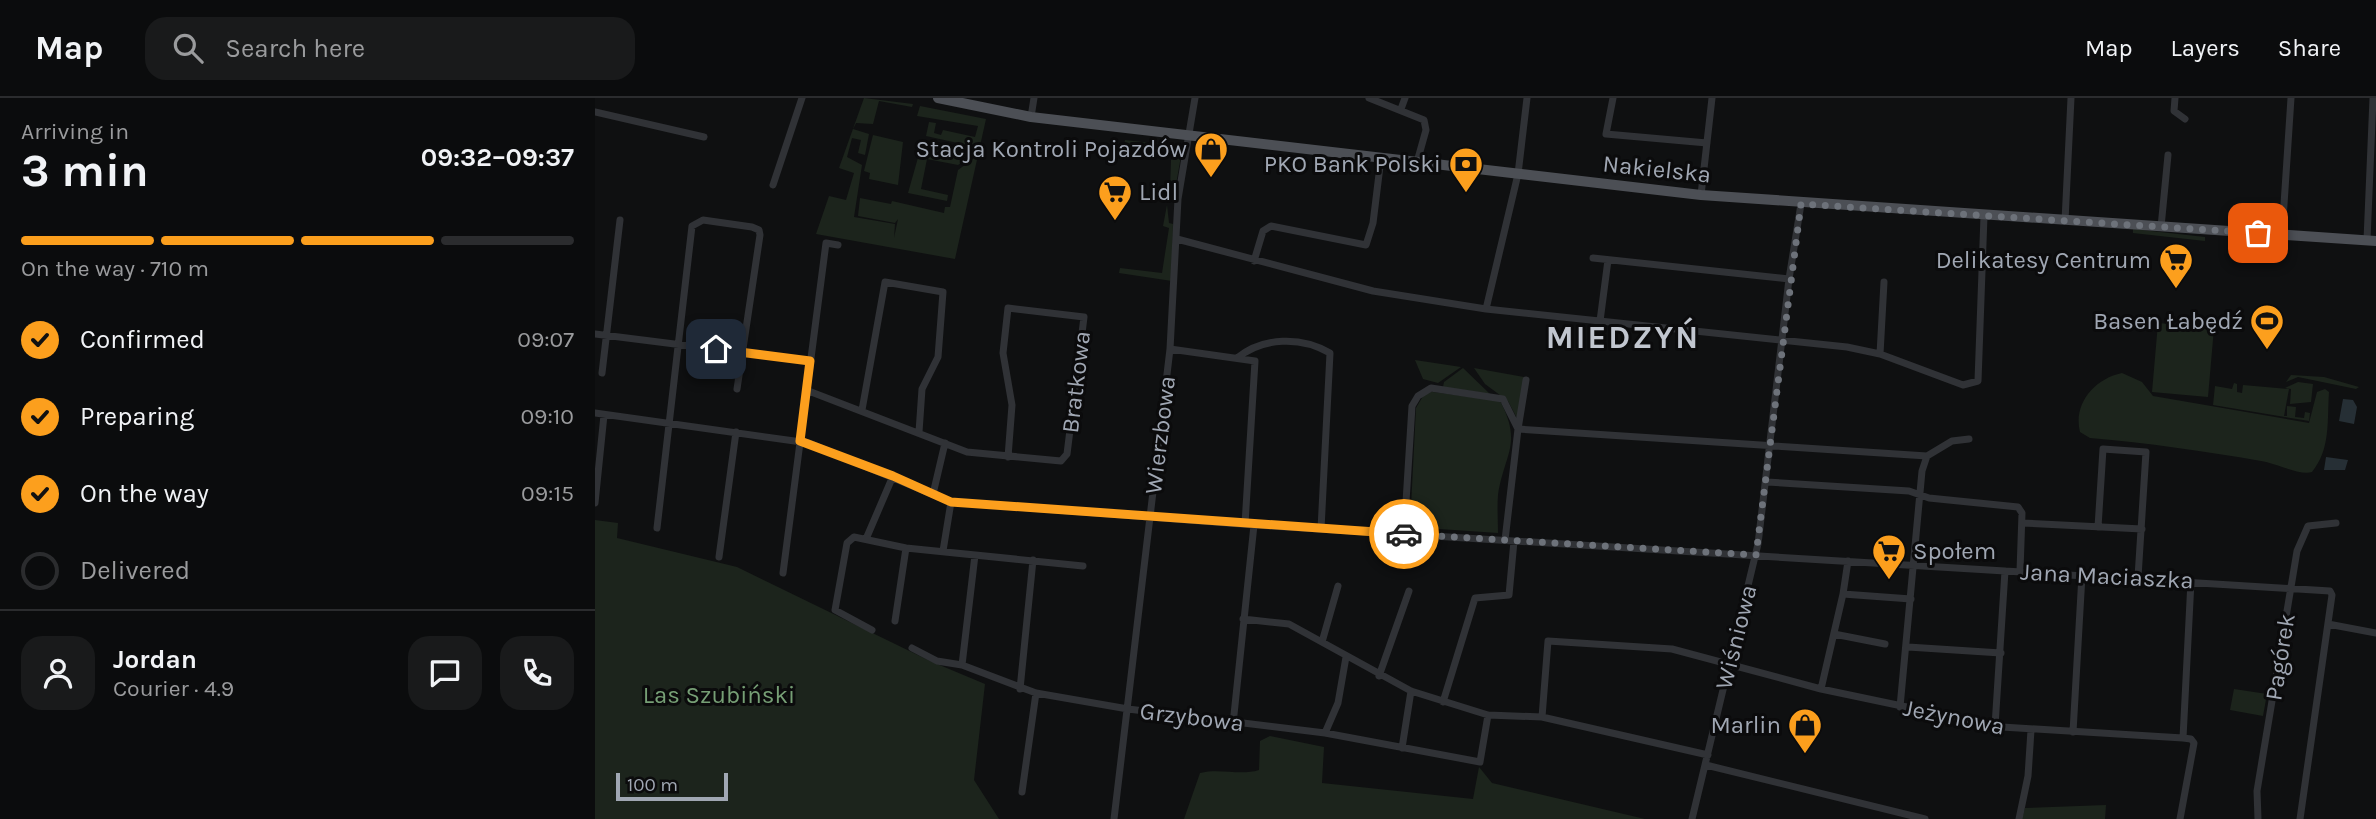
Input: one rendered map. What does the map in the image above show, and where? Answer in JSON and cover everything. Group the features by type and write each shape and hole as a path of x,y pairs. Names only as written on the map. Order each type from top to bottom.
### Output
{"main road":[{"name":"Nakielska","path":"938,98 1031,117 1701,195 1801,204 2371,241"}],"street":[{"path":"773,185 802,98"},
{"path":"1031,117 1034,98"},
{"name":"Wierzbowa","path":"1114,819 1170,349 1178,199 1195,98"},
{"path":"1369,98 1421,118 1426,124 1417,162"},
{"path":"1401,109 1405,98"},
{"path":"1486,309 1518,174 1527,98"},
{"path":"1613,98 1606,134 1707,143"},
{"path":"1701,195 1711,98"},
{"path":"2065,220 2071,98"},
{"path":"2175,98 2174,111 2185,119"},
{"path":"2282,235 2291,98"},
{"path":"2371,241 2372,98"},
{"path":"595,112 704,136"},
{"path":"2161,227 2168,155"},
{"path":"1254,261 1263,231 1271,226 1366,245 1373,223 1381,158"},
{"name":"Wiśniowa","path":"1692,819 1756,555 1772,445 1789,279 1801,204"},
{"path":"1177,239 1373,291 1486,309 1847,347 1880,354 1963,385 1977,381 1984,216"},
{"path":"602,373 620,220"},
{"path":"657,528 692,226 703,220 759,230 737,389"},
{"path":"783,573 826,243 838,246"},
{"path":"1593,258 1789,279"},
{"path":"1600,321 1608,260"},
{"path":"862,410 885,282 943,292 938,357 922,389 919,432"},
{"path":"1880,354 1884,282"},
{"name":"Bratkowa","path":"1008,308 1084,317 1067,454 1061,461 1008,457 1012,405 1003,353 1008,308"},
{"path":"595,334 810,361"},
{"path":"1237,358 1258,345 1291,341 1317,345 1329,353 1321,529"},
{"path":"1245,524 1258,345"},
{"path":"1170,349 1255,360"},
{"path":"1505,540 1526,380"},
{"path":"1404,534 1412,406 1418,396 1431,388 1503,399 1518,429"},
{"path":"806,390 967,452 1008,457"},
{"name":"Jana Maciaszka","path":"595,413 800,441 893,476 951,502 1254,525 2291,587 2332,592 2328,624"},
{"path":"595,503 604,415"},
{"path":"1518,429 1927,456 1952,441 1969,439"},
{"path":"719,557 736,432"},
{"path":"933,494 945,443"},
{"path":"2098,527 2103,449 2147,452 2138,577"},
{"path":"1900,707 1908,647 1919,494 1927,456"},
{"path":"866,539 893,476"},
{"path":"1767,482 1919,494 1929,498 2018,507 2022,510 2020,572"},
{"path":"943,551 951,502"},
{"path":"2022,523 2142,529"},
{"name":"Pagórek","path":"2259,819 2257,788 2298,547 2306,528 2315,523 2336,523"},
{"path":"1233,724 1254,525"},
{"path":"872,630 835,610 847,543 854,537 907,548 1083,566"},
{"path":"1443,702 1475,598 1509,595 1514,541"},
{"path":"895,621 907,548"},
{"path":"962,665 975,555"},
{"path":"1020,689 1033,560"},
{"path":"1821,689 1848,561"},
{"path":"1996,726 2005,571"},
{"path":"2073,732 2082,575"},
{"path":"2180,819 2194,743 2191,739 2183,738 2191,581"},
{"path":"1322,642 1338,586"},
{"path":"1379,676 1409,591"},
{"path":"1843,594 1911,599"},
{"path":"1243,619 1289,625 1379,676 1443,702 1488,715 1542,716 1708,755"},
{"path":"2300,819 2328,624 2376,633"},
{"path":"1833,634 1885,644"},
{"name":"Jeżynowa","path":"1542,716 1548,641 1672,649 1821,689 1996,726 2183,738"},
{"path":"1908,647 2001,653"},
{"name":"Grzybowa","path":"912,648 937,661 962,665 1036,693 1233,724 1269,724 1480,762 1488,715"},
{"path":"1325,733 1338,703 1346,657"},
{"path":"1402,748 1411,691"},
{"path":"1022,792 1036,693"},
{"path":"2019,819 2028,776 2031,730"},
{"path":"1706,765 1924,819"}],"green space":[{"path":"864,98 913,104 912,107 879,101 873,124 856,123 853,129 869,134 865,155 858,153 861,140 852,138 847,157 862,165 854,217 895,224 894,238 898,219 895,223 858,216 860,198 891,204 892,201 944,213 945,207 950,207 958,170 973,159 976,147 926,136 929,122 936,123 934,133 941,135 943,130 975,137 978,126 917,116 920,106 986,119 955,259 816,234 829,196 846,200 854,173 839,168"},
{"path":"873,135 903,142 898,185 869,179 870,173 864,171"},
{"path":"1125,140 1168,145 1169,151 1124,145"},
{"path":"921,147 970,157 958,165 927,159 921,189 948,195 947,201 908,193"},
{"path":"1181,156 1175,190 1170,193 1171,160"},
{"path":"1167,205 1169,223 1173,224 1172,281 1119,273 1120,268 1162,273 1169,228 1163,226"},
{"path":"2133,229 2205,237 2205,241 2133,233"},
{"path":"2158,323 2214,328 2208,397 2152,392"},
{"path":"1415,360 1461,367 1438,383 1423,379"},
{"path":"1463,368 1490,394 1443,387 1444,382"},
{"path":"1474,368 1524,377 1519,422 1508,401 1485,384"},
{"path":"2122,373 2142,382 2153,396 2309,423 2317,392 2325,389 2329,392 2328,424 2322,454 2312,472 2307,473 2267,462 2218,454 2090,438 2080,432 2083,403 2095,387"},
{"path":"2291,375 2324,377 2359,387 2356,389 2298,377 2286,382"},
{"path":"2298,382 2313,384 2311,402 2290,404 2291,389 2285,388"},
{"path":"2234,383 2237,384 2237,392 2242,393 2243,385 2289,389 2284,416 2287,416 2287,406 2296,407 2295,417 2304,418 2305,412 2310,413 2309,421 2213,405 2215,386 2232,389"},
{"path":"1426,391 1500,401 1507,416 1511,439 1498,495 1498,533 1410,527 1416,408"},
{"name":"Las Szubiński","path":"595,520 618,523 617,538 737,567 930,661 985,684 974,780 999,819 595,819"},
{"path":"2234,689 2267,694 2263,716 2230,710"},
{"path":"1270,736 1324,747 1322,783 1473,799 1479,767 1492,783 1645,819 1184,819 1200,773 1259,770 1260,741"},
{"path":"2106,805 2105,819 2022,819 2025,808"}],"shaded area":[{"path":"2343,399 2353,400 2357,407 2354,424 2339,421"},
{"path":"2326,457 2348,460 2345,470 2324,470"}],"way so far":[{"path":"1404,534 1756,555 1770,463 1789,279 1801,204 2258,233"}],"place":[{"name":"Stacja Kontroli Pojazdów","path":"1211,179"},
{"name":"PKO Bank Polski","path":"1466,194"},
{"name":"Lidl","path":"1115,222"},
{"name":"Delikatesy Centrum","path":"2176,290"},
{"name":"Basen Łabędź","path":"2267,351"},
{"name":"Społem","path":"1889,581"},
{"name":"Marlin","path":"1805,755"}],"district":[{"name":"MIEDZYŃ","path":"1623,337"}],"route":[{"path":"716,349 810,361 800,441 893,476 951,502 1404,534"}]}
